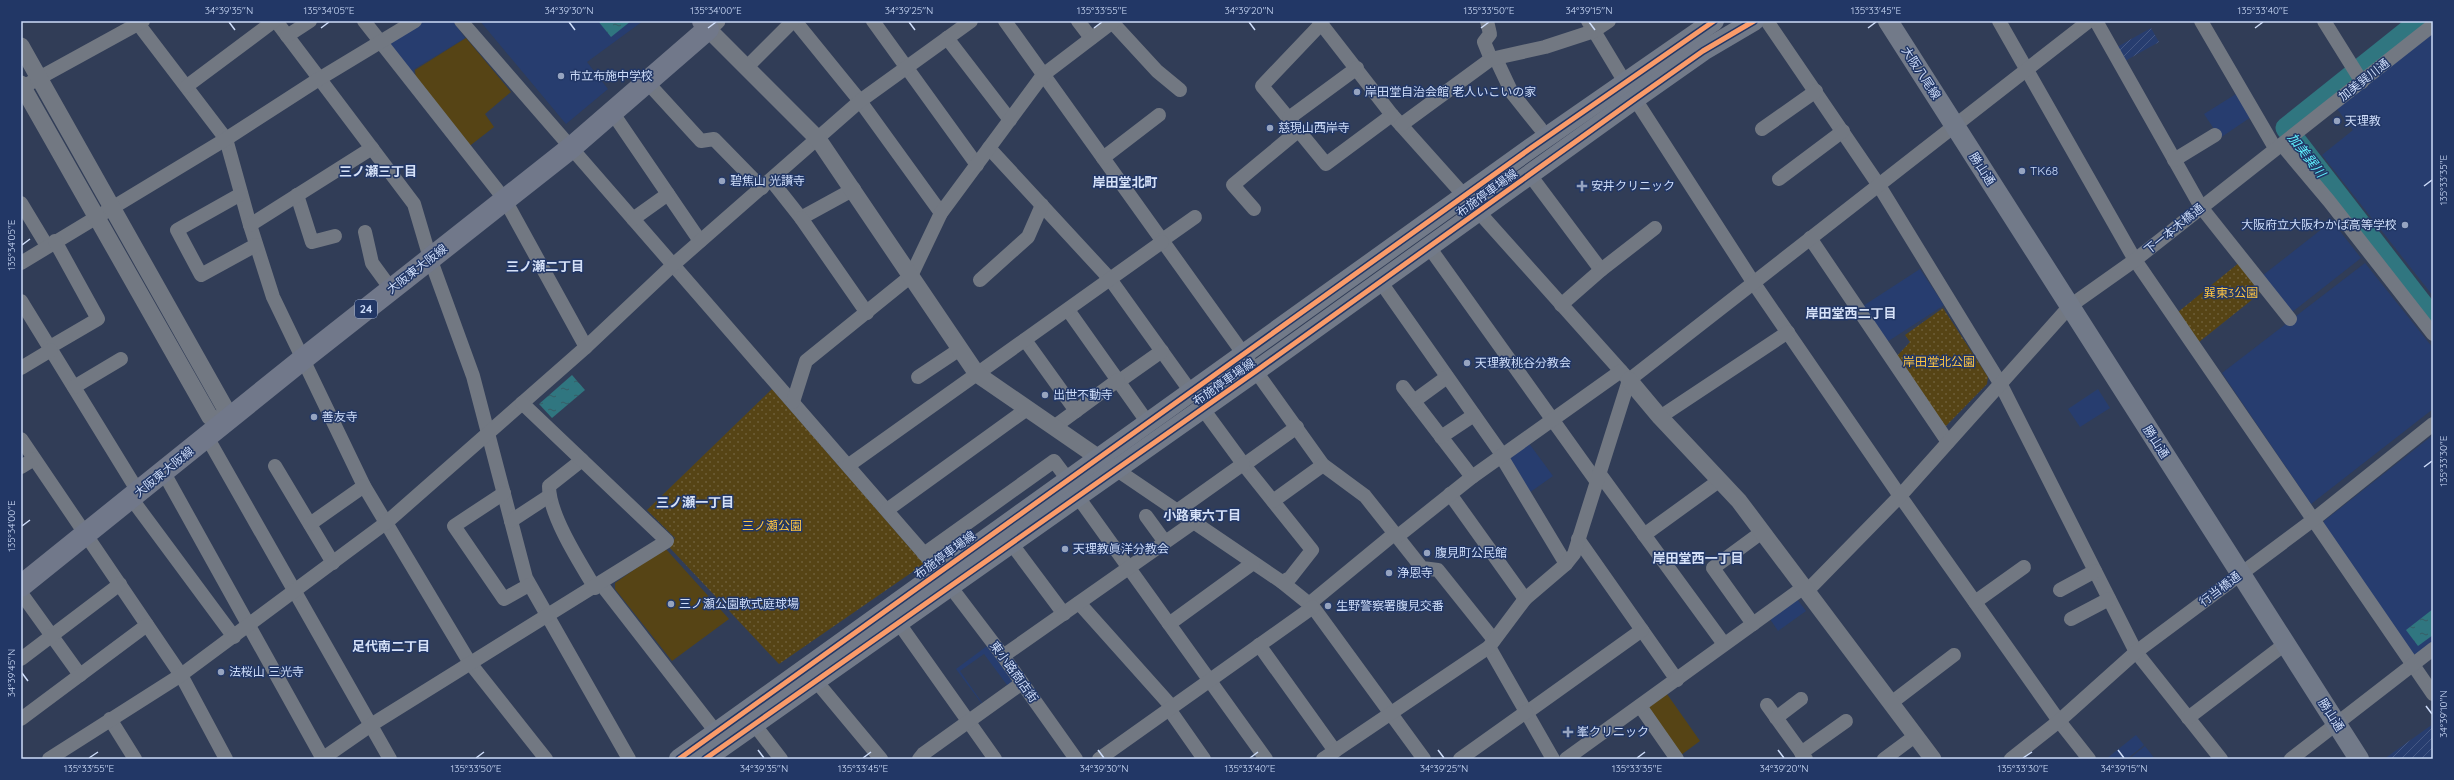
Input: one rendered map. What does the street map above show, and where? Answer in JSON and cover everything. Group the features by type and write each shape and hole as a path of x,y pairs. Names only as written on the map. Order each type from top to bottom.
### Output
{"main road":[{"name":"布施停車場線","path":"679,759 941,574 1098,457 1464,198 1630,91 1754,21"},
{"name":"大阪八尾線","path":"1888,21 1954,125"},
{"name":"大阪東大阪線","path":"21,586 135,496 303,359 572,147 647,82 709,24"},
{"name":"布施停車場線","path":"706,759 898,622 941,574 1011,543 1117,470 1530,175 1630,91 1701,24"},
{"name":"勝山通","path":"1954,125 2359,759"}],"street":[{"path":"187,86 275,21 414,204 430,258 473,376 526,578 549,615 629,759"},
{"path":"287,36 310,21"},
{"path":"364,21 504,200 586,347"},
{"path":"21,263 95,216 226,139 319,79 414,21"},
{"name":"東小路商店街","path":"461,21 849,465 941,574 1003,656 1076,759"},
{"path":"747,67 794,21 860,101 941,213"},
{"path":"873,21 977,165"},
{"path":"49,759 181,675 295,592 387,522 586,347 673,265 818,140 860,101 971,21"},
{"path":"1005,21 1323,465 1365,496 1422,568 1438,570 1492,644 1526,712 1553,759"},
{"path":"1078,21 1091,38"},
{"path":"793,402 806,361 911,276 941,213 1043,75 1112,21 1157,71 1180,90"},
{"path":"1487,21 1490,34 1484,42 1512,93 1540,128"},
{"path":"1609,21 1591,26 1545,48 1494,59 1396,120 1326,164 1262,86 1320,22 1396,120 1477,213 1625,376 1660,417 1739,501 1933,759"},
{"path":"1767,21 1878,184 2000,383 2136,652 2221,759"},
{"path":"1999,21 2135,260 2433,694"},
{"path":"1099,759 1259,645 1311,605 1394,534 1398,536 1472,477 1553,421 1625,376 1753,282 2089,21"},
{"path":"2096,21 2201,207 2290,319"},
{"path":"2201,21 2284,142 2433,334"},
{"path":"2324,21 2358,75"},
{"path":"21,46 39,78 111,207 225,408 225,423 210,417 22,86 39,78 139,22 187,86 226,139 250,225 273,297 364,486 387,522 470,663 546,759"},
{"path":"709,24 747,67 818,140 854,190 977,374 1282,582 1311,605 1424,759"},
{"name":"加美巽川通","path":"2284,142 2358,75 2433,25"},
{"path":"1591,26 1630,91 1753,282 1900,496 2059,721 2089,759"},
{"path":"947,38 1010,120"},
{"path":"1289,118 1357,68"},
{"path":"647,82 701,141 714,139 766,184 801,218 867,313"},
{"path":"1762,129 1816,91"},
{"path":"612,112 700,241"},
{"path":"1102,158 1159,115"},
{"path":"1254,209 1233,185 1299,130"},
{"path":"1779,179 1843,131"},
{"path":"2174,160 2215,135"},
{"name":"下一本木橋通","path":"1566,759 1677,680 1724,644 1806,589 1900,496 2070,306 2135,260 2284,142"},
{"path":"250,225 372,148"},
{"path":"989,148 1110,279 1191,392"},
{"path":"1530,175 1601,270"},
{"path":"801,218 854,190"},
{"path":"241,194 177,230 201,276 256,245"},
{"path":"633,219 668,194"},
{"path":"297,195 312,242 335,236"},
{"path":"21,203 51,244 98,319 50,348 21,368"},
{"path":"980,280 1028,236 1042,204"},
{"path":"849,465 1068,310 1194,217"},
{"path":"1561,305 1601,270 1655,228"},
{"path":"364,232 372,263 391,289"},
{"path":"1810,238 1948,442"},
{"path":"1429,248 1553,421 1644,535 1724,644"},
{"path":"1380,281 1502,456 1566,564"},
{"path":"21,301 74,387 135,496 234,637"},
{"path":"1068,310 1148,423"},
{"path":"1660,417 1788,332"},
{"path":"1025,340 1076,411"},
{"path":"918,378 960,349"},
{"path":"1054,427 1162,351"},
{"path":"74,387 121,359"},
{"path":"1259,645 1332,755 1390,712 1492,644 1525,599 1566,564 1574,554 1598,477 1625,376"},
{"path":"1414,401 1448,377"},
{"path":"1403,387 1472,477"},
{"path":"164,472 323,759 371,725 598,586 667,541 522,403"},
{"path":"887,510 1027,409"},
{"path":"1203,409 1244,465 1312,550 1290,578 1282,582"},
{"path":"1441,437 1474,414"},
{"name":"行当橋通","path":"2011,759 2059,721 2136,652 2313,520 2433,424"},
{"path":"1177,511 1296,428"},
{"path":"208,437 390,759"},
{"path":"21,439 181,675 226,759"},
{"path":"21,467 34,459"},
{"path":"582,460 549,486 549,496 572,551 598,586 716,732"},
{"path":"924,554 1054,461 1063,473"},
{"path":"1273,501 1323,465"},
{"path":"275,466 333,563"},
{"path":"1644,535 1720,480"},
{"path":"310,524 364,486"},
{"path":"504,493 454,526 504,599 530,585"},
{"path":"1450,494 1525,599"},
{"path":"511,521 549,496"},
{"path":"1078,497 1266,759"},
{"path":"1146,516 1165,542"},
{"path":"1003,656 1194,522"},
{"path":"1753,624 1713,568 1762,532"},
{"path":"1578,539 1677,680"},
{"path":"1011,543 1064,614"},
{"path":"1169,624 1253,563"},
{"path":"1975,602 2024,567"},
{"path":"2060,590 2095,572"},
{"path":"21,659 120,584"},
{"path":"21,593 80,675"},
{"path":"2071,619 2109,599"},
{"path":"1079,603 1170,708 1204,759"},
{"path":"898,622 995,759"},
{"path":"21,719 147,625"},
{"path":"1460,759 1642,630"},
{"path":"2188,718 2285,644"},
{"path":"2291,759 2433,649"},
{"path":"1891,703 1954,655"},
{"path":"816,681 881,759"},
{"path":"920,758 1022,683"},
{"path":"1776,718 1801,699"},
{"path":"1767,705 1804,756 1846,721"},
{"path":"1640,706 1677,759"},
{"path":"110,719 135,759"},
{"path":"754,724 781,759"},
{"path":"1884,759 1915,736"}],"shaded area":[{"path":"419,21 453,21 465,38 414,69 414,79 387,42"},
{"name":"市立布施中学校","path":"480,21 643,21 587,62 608,89 566,124"},
{"path":"2151,28 2159,42 2125,61 2117,47"},
{"name":"大阪府立大阪わかば高等学校","path":"2433,32 2433,296 2322,155 2353,130 2337,109"},
{"path":"2236,94 2251,117 2220,138 2204,114"},
{"path":"2332,221 2361,258 2291,313 2262,276"},
{"path":"2365,263 2433,348 2433,409 2311,504 2222,373"},
{"path":"1920,269 1944,305 1887,342 1863,306"},
{"path":"2098,389 2110,408 2080,427 2068,409"},
{"path":"2433,435 2433,643 2419,654 2411,654 2324,528 2324,521"},
{"path":"1528,442 1553,476 1529,493 1508,457"},
{"path":"1797,599 1806,611 1778,631 1770,619"},
{"path":"987,646 1016,686 985,708 956,669","holes":["984,654 1010,689 985,707 960,671"]},
{"path":"2433,724 2433,759 2384,759"},
{"path":"2136,735 2144,745 2127,759 2106,759"},
{"path":"2145,746 2155,759 2129,759"}],"green space":[{"path":"466,38 511,92 485,114 494,127 467,148 416,81 415,70"},
{"name":"巽東3公園","path":"2240,262 2263,291 2199,342 2178,312"},
{"name":"岸田堂北公園","path":"1943,308 1988,377 1987,384 1946,426 1896,357 1910,342 1905,335"},
{"name":"三ノ瀬公園","path":"772,389 924,564 779,664 670,548 675,538 647,510"},
{"name":"三ノ瀬公園軟式庭球場","path":"665,548 729,619 672,661 615,589 615,583"},
{"path":"1667,694 1700,741 1681,755 1647,708"}],"water":[{"path":"598,21 631,21 611,37"},
{"path":"572,375 585,390 552,418 539,404"},
{"path":"2433,609 2433,635 2418,646 2406,630"}],"waterway":[{"name":"加美巽川","path":"2420,21 2286,128 2433,318"}],"cycle path":[{"path":"679,759 1531,148 1714,21"},
{"path":"705,759 1256,371 1703,51 1754,21"}],"place":[{"name":"市立布施中学校","path":"561,76"},
{"name":"岸田堂自治会館 老人いこいの家","path":"1357,92"},
{"name":"天理教","path":"2337,121"},
{"name":"慈現山西岸寺","path":"1270,128"},
{"name":"TK68","path":"2022,171"},
{"name":"碧焦山 光讃寺","path":"722,181"},
{"name":"安井クリニック","path":"1582,186"},
{"name":"大阪府立大阪わかば高等学校","path":"2405,225"},
{"name":"天理教桃谷分教会","path":"1467,363"},
{"name":"出世不動寺","path":"1045,395"},
{"name":"善友寺","path":"314,417"},
{"name":"天理教眞洋分教会","path":"1065,549"},
{"name":"腹見町公民館","path":"1427,553"},
{"name":"浄恩寺","path":"1389,573"},
{"name":"三ノ瀬公園軟式庭球場","path":"671,604"},
{"name":"生野警察署腹見交番","path":"1328,606"},
{"name":"法桜山 三光寺","path":"221,672"},
{"name":"峯クリニック","path":"1568,732"}],"district":[{"name":"三ノ瀬三丁目","path":"378,171"},
{"name":"岸田堂北町","path":"1125,182"},
{"name":"三ノ瀬二丁目","path":"545,266"},
{"name":"岸田堂西二丁目","path":"1851,313"},
{"name":"三ノ瀬一丁目","path":"695,502"},
{"name":"小路東六丁目","path":"1202,515"},
{"name":"岸田堂西一丁目","path":"1698,558"},
{"name":"足代南二丁目","path":"391,646"}]}
